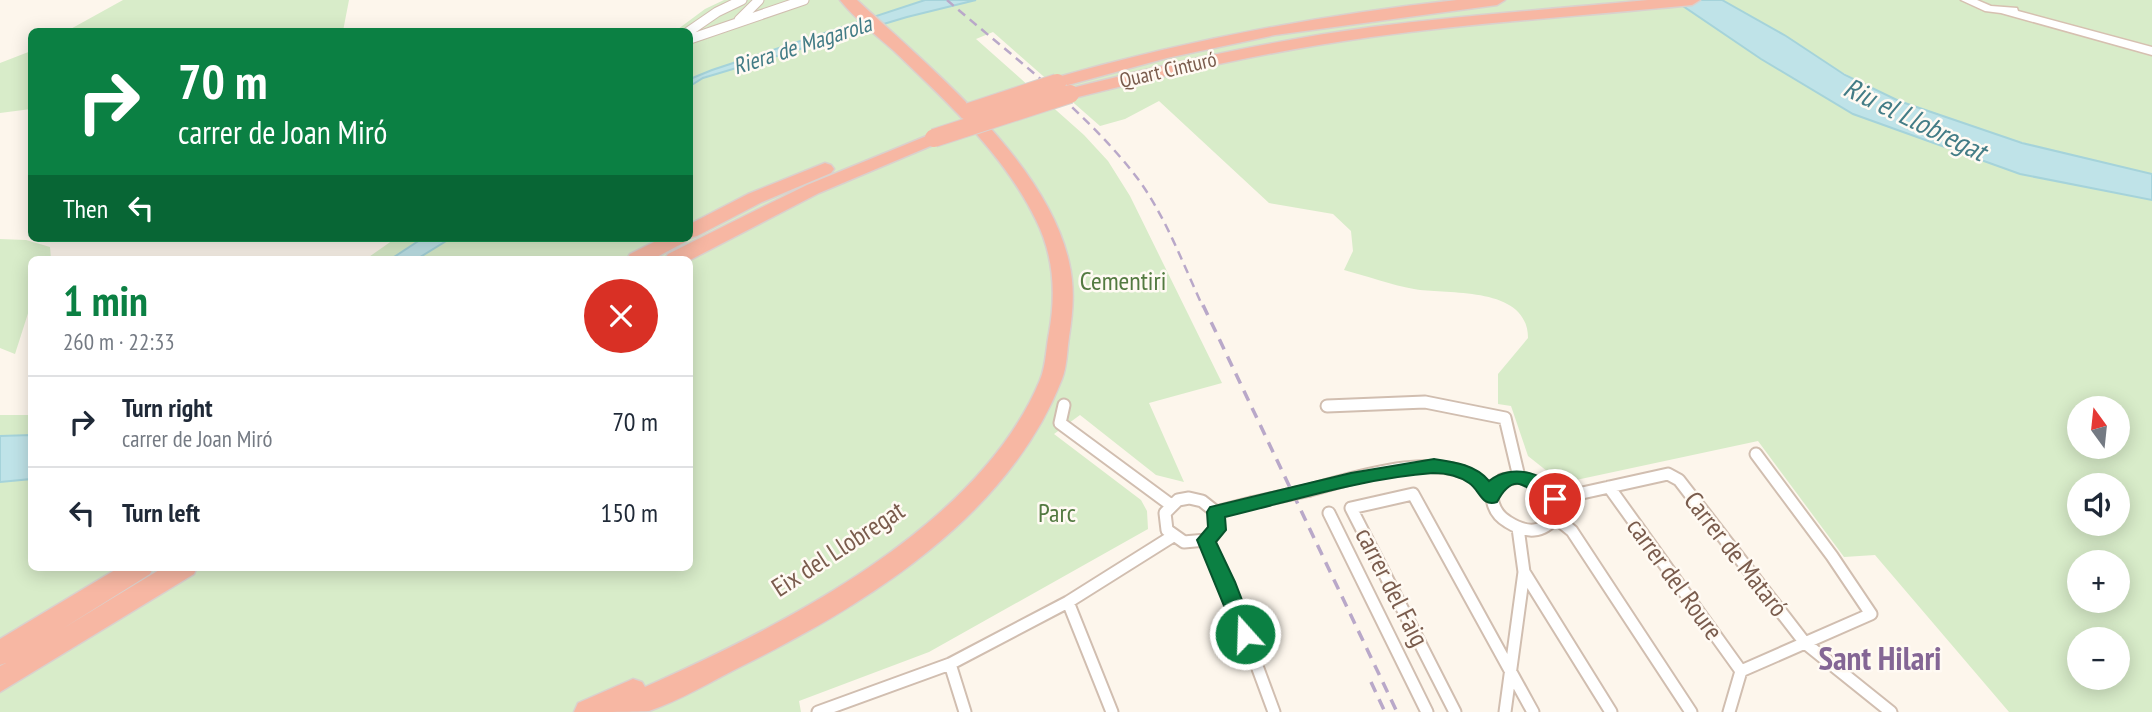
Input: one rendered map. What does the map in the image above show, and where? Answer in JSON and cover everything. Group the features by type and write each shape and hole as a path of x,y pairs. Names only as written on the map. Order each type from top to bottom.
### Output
{"highway":[{"name":"Eix del Llobregat","path":"618,712 796,625 874,576 949,519 986,484 1010,456 1036,416 1051,379 1063,337 1063,280 1044,217 997,148 848,0"},
{"name":"Quart Cinturó","path":"693,230 755,198 929,133 1063,89 1131,61 1283,27 1497,0"},
{"name":"Quart Cinturó","path":"1063,89 1297,42 1374,31 1692,0"},
{"name":"Quart Cinturó","path":"681,256 929,133"},
{"name":"Eix del Llobregat","path":"587,712 716,653 844,584 918,531 981,472 1014,431 1027,408 1045,368 1054,319 1049,264 1026,190"},
{"path":"644,256 670,242"},
{"path":"0,653 134,571"},
{"path":"0,680 178,571"}],"street":[{"path":"693,29 741,0"},
{"path":"738,21 760,0"},
{"path":"693,38 804,0"},
{"path":"1967,0 1989,9 2152,51"},
{"path":"2005,11 2018,8 2020,2 2038,20"},
{"path":"1327,406 1424,402 1505,418 1513,433 1512,456 1519,477"},
{"path":"1064,405 1060,423 1171,505"},
{"path":"1729,712 1741,671 1871,614 1832,556 1756,454"},
{"path":"1216,512 1351,480 1434,466 1455,469 1477,479 1491,497 1498,515 1518,528 1542,529 1551,525 1556,518 1558,509 1555,499 1540,484 1519,477 1496,484 1491,497"},
{"name":"Carrer de Mataró","path":"1555,499 1668,474 1679,480 1805,643 1891,712"},
{"name":"carrer del Roure","path":"1609,487 1741,671"},
{"name":"carrer del Faig","path":"1455,712 1351,508 1413,494 1509,667"},
{"path":"1198,499 1216,512 1217,530 1206,540 1193,543 1172,536 1164,520 1171,505 1178,500 1198,499"},
{"path":"1329,513 1427,712"},
{"path":"1556,518 1572,531 1691,712"},
{"path":"1505,712 1524,572 1518,528"},
{"path":"818,712 950,664 1068,602 1172,536"},
{"path":"1206,540 1226,582 1274,712"},
{"path":"1524,572 1611,712"},
{"path":"1068,602 1112,712"},
{"path":"950,664 965,712"},
{"path":"1509,667 1534,712"}],"green space":[{"path":"123,0 349,0 344,28 72,28"},
{"path":"724,0 925,0 693,78 693,28 679,28 705,9"},
{"path":"976,0 1674,0 1691,12 2020,174 2152,200 2152,712 2009,712 1875,555 1844,557 1758,441 1562,483 1528,456 1511,406 1498,404 1498,374 1528,338 1524,321 1515,309 1501,301 1483,296 1414,289 1344,270 1353,251 1351,231 1333,214 1269,203 1159,101 1125,119 1100,126 993,32 976,39 1084,135 1108,161 1130,196 1222,383 1149,403 1184,482 1156,475 1080,415 1054,434 1141,500 1147,511 1148,529 929,652 799,701 801,712 0,712 0,482 28,479 28,571 693,571 693,256 422,256 445,242 693,242 693,84 703,78 907,17"},
{"path":"1722,0 2152,0 2152,174 2023,143 1959,124 1897,100 1852,78"},
{"path":"28,52 28,109 0,113 0,63"},
{"path":"0,239 26,240 50,247 51,256 28,256 28,313 15,354 0,348"},
{"path":"390,242 417,242 396,256 370,256"},
{"path":"0,415 28,415 28,435 0,436"}],"water":[{"name":"Riera de Magarola","path":"925,0 976,0 907,17 703,78 693,84 693,78"},
{"name":"Riu el Llobregat","path":"1674,0 1722,0 1786,36 1845,75 1899,101 2022,143 2152,174 2152,200 2020,174 1853,114 1761,59"},
{"path":"417,242 445,242 422,256 396,256"},
{"path":"28,435 28,479 0,482 0,436"}],"railway":[{"path":"947,0 1043,81 1111,146 1153,202 1203,307"},
{"path":"1203,305 1397,712"},
{"path":"1371,682 1385,712"}],"district":[{"name":"Sant Hilari","path":"1880,658"}],"route":[{"path":"1245,634 1226,582 1206,540 1217,530 1219,522 1216,512 1351,480 1434,466 1455,469 1477,479 1491,497 1496,484 1519,477 1540,484 1555,499"}],"park label":[{"name":"Cementiri","path":"1123,281"},
{"name":"Parc","path":"1057,513"}]}
